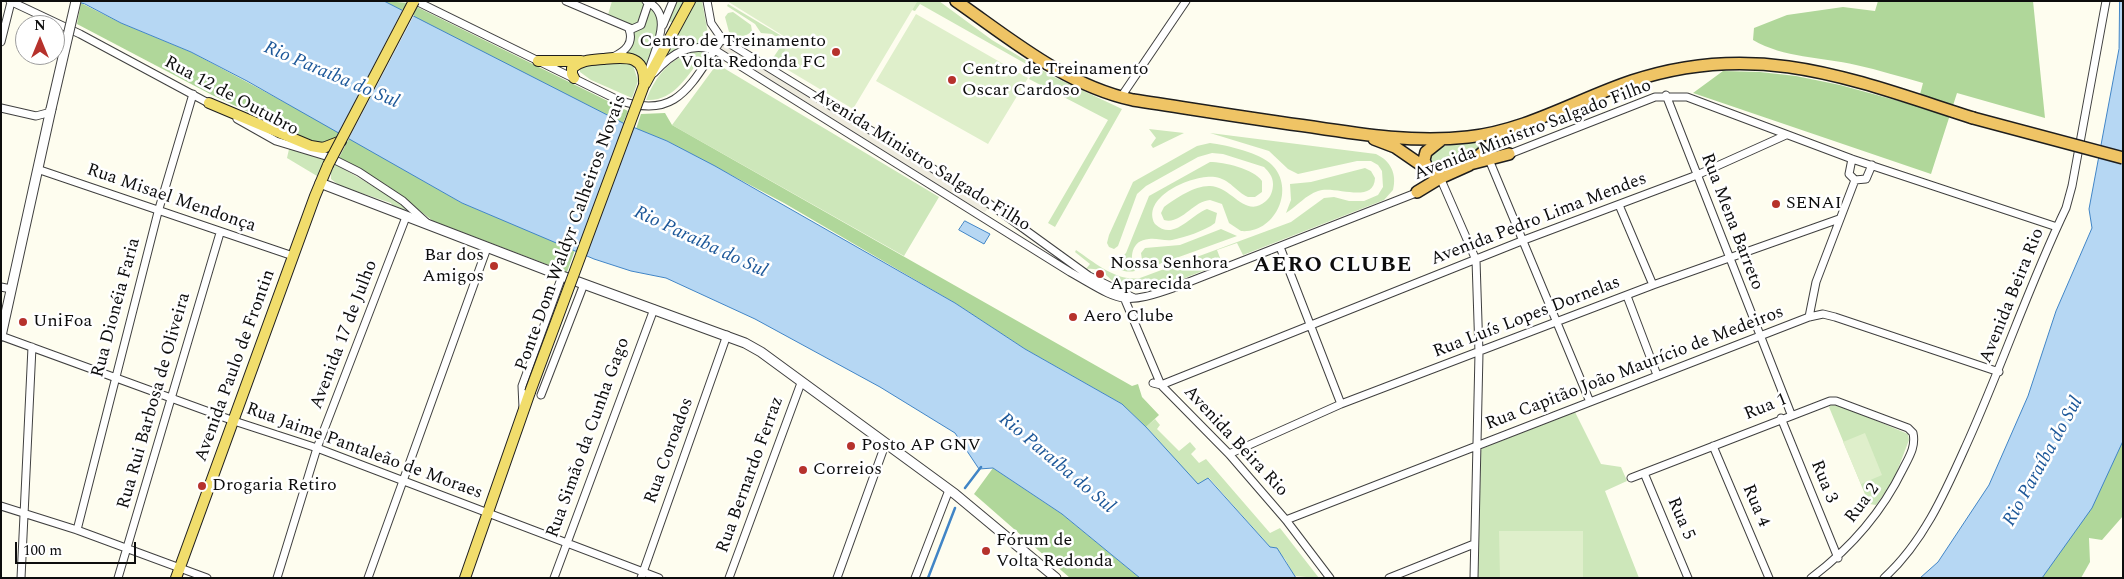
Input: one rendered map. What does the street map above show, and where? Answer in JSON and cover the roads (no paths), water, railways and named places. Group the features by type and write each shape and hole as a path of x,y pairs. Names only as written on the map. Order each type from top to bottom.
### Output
{"highway":[{"path":"956,1 1064,75 1091,88 1121,97 1354,133 1441,140 1471,137 1507,130 1647,76 1695,66 1732,63 1773,64 1830,73 1974,118 2123,158"},
{"path":"1469,165 1507,130"},
{"path":"1354,133 1395,147 1441,180"},
{"path":"1426,168 1424,160 1426,152 1441,140"},
{"path":"1417,192 1469,165 1509,154"}],"main road":[{"name":"Avenida Paulo de Frontin","path":"176,578 320,183 415,1"},
{"name":"Ponte Dom Waldyr Calheiros Novais","path":"465,578 524,411 535,394 644,85 690,1"},
{"path":"538,61 581,62 626,58 637,62 644,74 644,85"},
{"path":"574,78 572,68 581,62"},
{"path":"209,103 315,147 327,147 341,141"}],"street":[{"path":"1,42 11,1"},
{"name":"Rua 12 de Outubro","path":"11,1 80,34 276,141 329,157 359,172 403,201 430,226"},
{"path":"1,336 40,170 51,110 76,1"},
{"path":"415,1 628,103 648,106 661,106 674,100 685,90 722,39"},
{"path":"566,1 629,29 641,26 648,2 661,14 661,30"},
{"path":"644,85 661,30 673,1"},
{"name":"Avenida Ministro Salgado Filho","path":"707,1 711,24 722,39 984,200 1089,276 1137,299"},
{"path":"1121,97 1186,1"},
{"name":"Avenida Beira Rio","path":"1884,578 1915,542 1931,518 1999,372 2066,208 2072,186 2106,1"},
{"path":"611,58 629,45 631,38 629,29"},
{"name":"Avenida Ministro Salgado Filho","path":"644,85 667,59 678,52 696,46 714,50 1070,272 1125,300 1137,299 1176,287 1417,192"},
{"name":"Rua Dionéia Faria","path":"77,530 114,377 158,212 193,94"},
{"name":"Avenida Ministro Salgado Filho","path":"1441,180 1655,97 1666,95 1687,97 1786,136 2057,227"},
{"name":"Rua Mena Barreto","path":"1666,95 1728,258 1791,414"},
{"path":"1,108 36,116 51,110"},
{"name":"Avenida Pedro Lima Mendes","path":"1161,385 1524,240 1619,206 1697,175 1786,136"},
{"path":"1852,159 1849,174 1855,180"},
{"path":"1490,162 1590,402"},
{"path":"1855,180 1866,179 1872,165"},
{"name":"Rua Misael Mendonça","path":"40,170 158,212 294,256"},
{"path":"1441,180 1476,260 1479,353 1474,578"},
{"path":"1809,317 1816,282 1855,180"},
{"path":"320,183 486,248 727,335 761,352 885,445 952,492 1056,578"},
{"path":"1619,206 1653,285"},
{"name":"Avenida 17 de Julho","path":"277,578 317,448 406,217"},
{"name":"Rua Luís Lopes Dornelas","path":"1229,454 1341,404 1558,323 1653,285 1839,219"},
{"name":"Rua Rui Barbosa de Oliveira","path":"118,578 220,232"},
{"path":"1280,247 1341,404"},
{"path":"368,578 486,248"},
{"path":"524,411 522,386 562,276"},
{"path":"535,394 584,284"},
{"path":"1,287 12,289"},
{"path":"1627,296 1657,374"},
{"path":"1133,318 1133,309 1137,299"},
{"name":"Avenida Beira Rio","path":"1125,300 1161,385 1229,454 1286,520 1330,578"},
{"name":"Rua Simão da Cunha Gago","path":"554,578 654,308"},
{"name":"Rua Capitão João Maurício de Medeiros","path":"1286,520 1476,448 1657,374 1760,338 1809,317 1823,314 1999,372"},
{"name":"Rua Coroados","path":"642,575 727,335"},
{"name":"Rua Jaime Pantaleão de Moraes","path":"1,336 234,421 317,448 566,542 642,575 659,578"},
{"path":"21,578 32,347"},
{"name":"Rua Bernardo Ferraz","path":"729,578 801,383"},
{"path":"1153,383 1161,385"},
{"name":"Rua 1","path":"1631,478 1820,403 1836,401 1899,423 1913,433"},
{"name":"Rua 3","path":"1781,418 1838,558"},
{"name":"Rua 2","path":"1811,578 1838,558 1874,519 1888,499 1914,447 1913,433"},
{"path":"837,578 885,445"},
{"name":"Rua 4","path":"1713,446 1769,578"},
{"name":"Rua 5","path":"1644,473 1688,578"},
{"path":"915,578 952,492"},
{"path":"1,506 77,530 207,578"},
{"path":"1389,578 1474,544"}],"water":[{"name":"Rio Paraíba do Sul","path":"74,1 384,1 623,123 667,141 715,166 955,303 1025,349 1122,404 1146,427 1198,484 1208,478 1270,547 1277,548 1296,578 1140,578 1062,514 993,468 979,469 955,433 880,387 755,319 666,278 631,271 594,259 462,203 247,81 191,52 121,23 85,4"},
{"name":"Rio Paraíba do Sul","path":"2120,1 2123,1 2123,441 2092,508 2042,578 1920,578 1938,562 1989,485 2028,396 2056,311 2092,228 2089,209 2119,49"},
{"path":"965,221 990,234 984,244 959,230"}],"waterway":[{"path":"965,488 981,467"},
{"path":"928,578 955,508"}],"place":[{"name":"Centro de Treinamento Volta Redonda FC","path":"836,52"},
{"name":"Centro de Treinamento Oscar Cardoso","path":"952,80"},
{"name":"SENAI","path":"1776,204"},
{"name":"Bar dos Amigos","path":"494,266"},
{"name":"Nossa Senhora Aparecida","path":"1100,274"},
{"name":"Aero Clube","path":"1073,317"},
{"name":"UniFoa","path":"23,322"},
{"name":"Posto AP GNV","path":"851,446"},
{"name":"Correios","path":"803,470"},
{"name":"Drogaria Retiro","path":"202,486"},
{"name":"Fórum de Volta Redonda","path":"986,551"}],"district":[{"name":"AERO CLUBE","path":"1333,267"}]}
